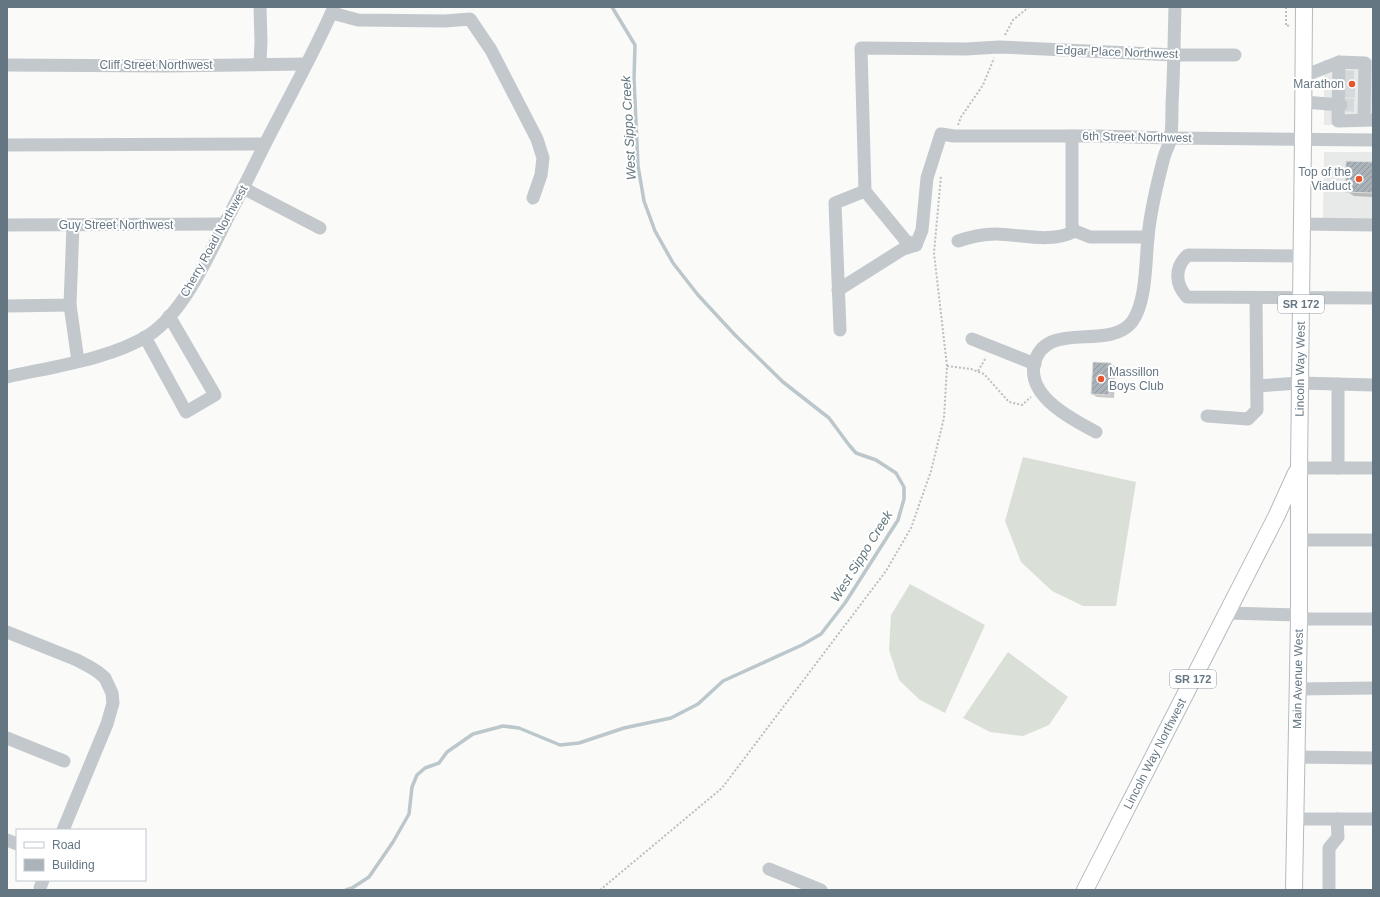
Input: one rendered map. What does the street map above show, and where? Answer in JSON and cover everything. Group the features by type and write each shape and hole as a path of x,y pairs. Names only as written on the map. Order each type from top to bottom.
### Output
{"main road":[{"name":"Lincoln Way West","path":"1299,468 1304,10"},
{"name":"Main Avenue West","path":"1294,890 1299,617 1299,468"},
{"name":"Lincoln Way Northwest","path":"1085,890 1276,517 1299,468"}],"street":[{"path":"260,7 260,64"},
{"path":"1096,432 1061,412 1040,390 1034,373 1035,364 1038,354 1055,340 1069,337 1116,334 1124,330 1132,322 1141,303 1145,277 1148,236 1165,155 1171,138 1175,55 1175,7"},
{"path":"333,10 358,20 445,21 470,19 491,50 537,139 543,158 542,175 533,198"},
{"name":"Cherry Road Northwest","path":"7,377 78,361 119,349 145,337 156,329 169,316 185,296 225,224 333,10"},
{"name":"Edgar Place Northwest","path":"865,191 862,48 966,49 998,47 1175,55 1235,55"},
{"path":"1304,76 1339,62 1369,63 1361,76 1361,104 1368,120 1338,121 1340,105 1339,62"},
{"name":"Cliff Street Northwest","path":"7,65 167,66 305,64"},
{"path":"1304,102 1340,105"},
{"name":"6th Street Northwest","path":"916,244 922,230 927,178 941,134 954,136 1373,140"},
{"path":"1072,136 1072,226 1075,231 1090,237 1148,236"},
{"path":"7,145 265,144"},
{"path":"243,188 320,228"},
{"path":"840,330 835,203 865,191 906,241 916,244"},
{"name":"Guy Street Northwest","path":"7,225 225,224"},
{"path":"1302,224 1373,225"},
{"path":"73,225 70,305 78,361"},
{"path":"958,241 978,235 993,234 1025,237 1059,237 1075,231"},
{"path":"838,290 903,249 916,244"},
{"path":"1302,256 1188,255 1184,258 1180,265 1178,283 1181,290 1187,297 1373,298"},
{"path":"1207,416 1248,419 1257,410 1256,298"},
{"path":"7,306 70,305"},
{"path":"145,337 186,412 215,395 169,316"},
{"path":"972,340 1035,364"},
{"path":"1257,386 1300,383 1373,385"},
{"path":"1338,384 1338,468"},
{"path":"1299,468 1373,468"},
{"path":"1299,540 1373,540"},
{"path":"1227,613 1373,619"},
{"path":"7,632 77,660 90,667 105,678 112,693 113,703 108,719 63,829"},
{"path":"1298,689 1373,688"},
{"path":"7,738 64,761"},
{"path":"1297,757 1373,758"},
{"path":"1296,819 1373,819"},
{"path":"1329,890 1329,848 1338,837 1338,819"},
{"path":"769,869 821,890"}],"path":[{"path":"954,136 961,117 983,85 998,47 1013,20 1029,7"},
{"path":"1286,7 1286,26"},
{"path":"600,890 722,788 886,571 911,528 931,471 944,418 947,366 934,252 942,173"},
{"path":"978,371 984,361 989,346"},
{"path":"947,366 971,368 984,374 1010,402 1022,405 1040,390"}],"shaded area":[{"path":"1373,59 1373,125 1324,125 1324,60"},
{"path":"1324,152 1373,152 1373,220 1323,219"},
{"path":"1023,457 1136,482 1116,606 1083,606 1052,591 1021,562 1005,521"},
{"path":"910,584 985,625 945,713 920,700 899,680 889,650 891,615"},
{"path":"1008,652 1068,697 1049,725 1023,736 990,732 963,718"}],"building":[{"name":"Top of the Viaduct","path":"1346,161 1373,162 1373,193 1345,192"},
{"name":"Massillon Boys Club","path":"1093,362 1111,363 1109,395 1091,394"}],"waterway":[{"name":"West Sippo Creek","path":"346,890 352,888 369,877 393,842 409,814 412,787 417,775 425,768 439,763 447,752 473,734 503,726 519,728 560,745 579,743 624,728 671,718 698,704 723,681 802,645 821,634 845,603 898,520 904,499 904,487 896,473 876,460 856,453 829,418 783,382 735,335 698,295 673,263 655,231 644,201 638,166 634,79 635,45 612,7"}],"tunnel":[{"path":"1341,77 1357,77"},
{"path":"1342,91 1357,91"},
{"path":"1341,105 1357,105"}],"place":[{"name":"Marathon","path":"1352,84"},
{"name":"Top of the Viaduct","path":"1359,179"},
{"name":"Massillon Boys Club","path":"1101,379"}]}
